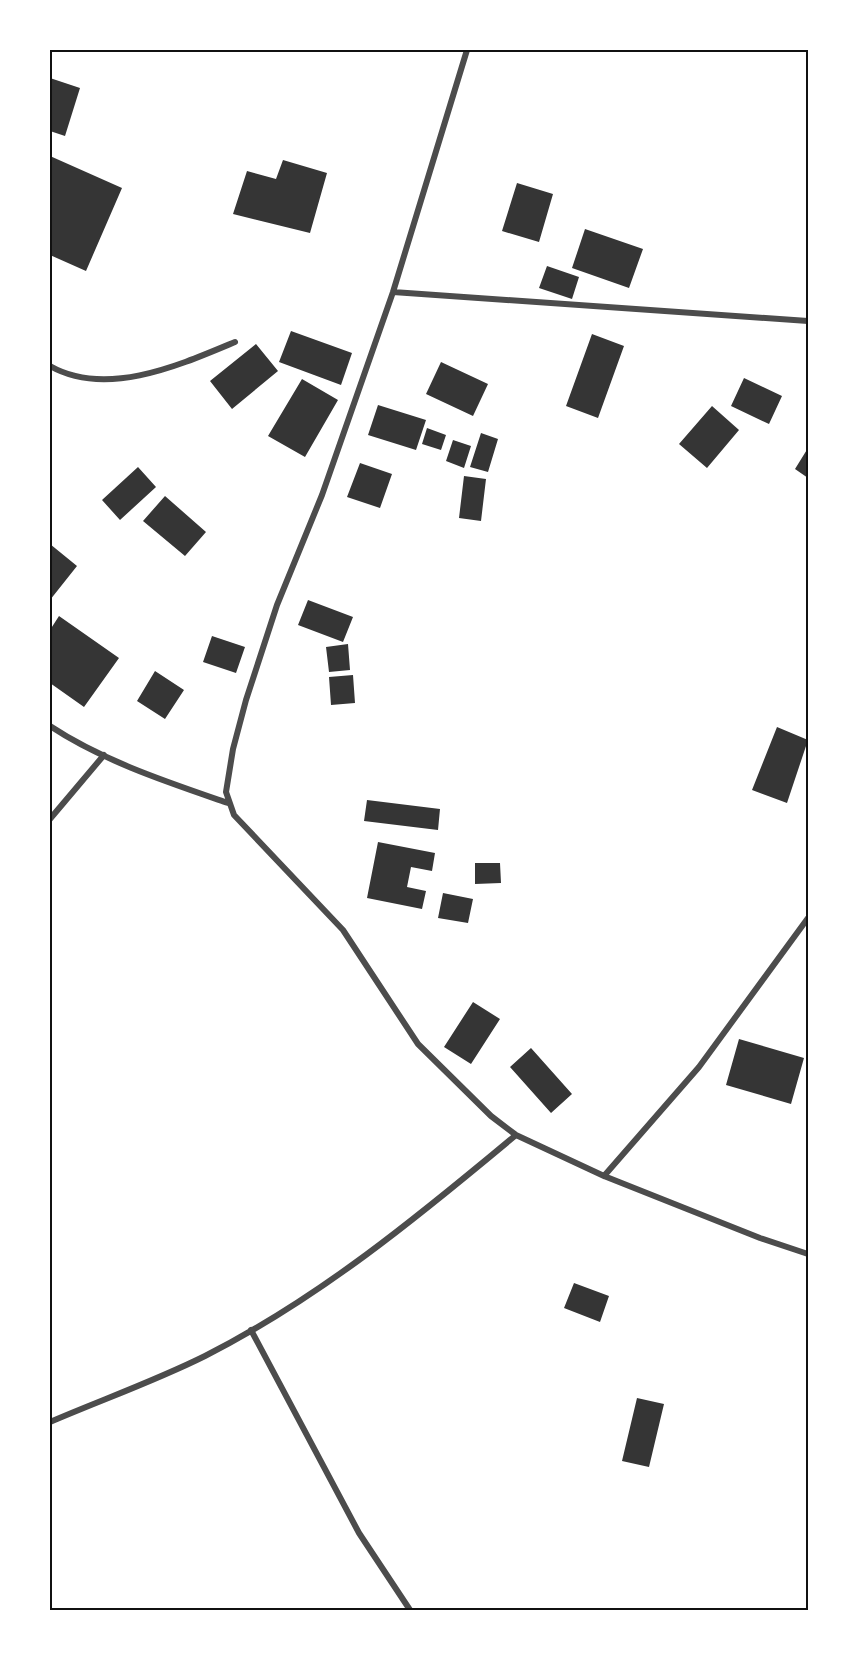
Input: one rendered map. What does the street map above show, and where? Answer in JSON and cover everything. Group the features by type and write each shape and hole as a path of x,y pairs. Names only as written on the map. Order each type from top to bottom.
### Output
{"street":[{"path":"467,50 393,292 322,495 277,605 250,689 233,749 226,792 228,803 234,815 343,930 418,1044 459,1088 516,1135 604,1176 760,1238 808,1254"},
{"path":"393,292 808,321"},
{"path":"50,366 66,375 99,380 168,370 235,342"},
{"path":"50,726 104,755 167,783 228,803"},
{"path":"50,819 104,755"},
{"path":"604,1176 699,1067 808,918"},
{"path":"50,1422 204,1357 310,1294 434,1204 516,1135"},
{"path":"251,1330 358,1533 410,1611"}],"building":[{"path":"50,78 80,88 65,136 50,131"},
{"path":"50,156 122,188 86,271 50,255"},
{"path":"283,160 327,173 310,233 233,214 247,171 276,179"},
{"path":"517,183 553,194 539,242 502,231"},
{"path":"585,229 643,249 629,288 572,268"},
{"path":"547,266 579,277 572,299 539,288"},
{"path":"291,331 352,353 341,385 279,362"},
{"path":"592,334 624,346 598,418 566,406"},
{"path":"256,344 278,371 232,409 210,381"},
{"path":"441,362 488,384 473,416 426,394"},
{"path":"744,378 782,396 769,424 731,406"},
{"path":"302,379 338,400 305,457 268,436"},
{"path":"378,405 426,420 416,450 368,435"},
{"path":"712,406 739,430 707,468 679,444"},
{"path":"427,428 446,435 441,450 422,444"},
{"path":"481,433 498,439 488,472 470,467"},
{"path":"453,440 471,446 464,468 446,461"},
{"path":"808,448 808,478 795,469"},
{"path":"360,463 392,474 380,508 347,497"},
{"path":"138,467 156,487 120,520 102,500"},
{"path":"464,476 486,479 481,521 459,518"},
{"path":"165,496 206,532 185,556 143,521"},
{"path":"50,544 77,566 50,600"},
{"path":"308,600 353,617 343,642 298,625"},
{"path":"59,616 119,658 84,707 50,683 50,630"},
{"path":"212,636 245,647 236,673 203,662"},
{"path":"348,644 350,670 329,672 326,647"},
{"path":"155,671 184,690 165,719 137,701"},
{"path":"353,675 355,703 331,705 329,677"},
{"path":"777,727 808,740 787,803 752,790"},
{"path":"367,800 440,809 438,830 364,821"},
{"path":"378,842 435,853 432,871 411,867 407,887 426,891 422,909 367,898"},
{"path":"475,863 500,863 501,883 475,884"},
{"path":"443,893 473,899 468,923 438,918"},
{"path":"473,1002 500,1019 471,1064 444,1047"},
{"path":"739,1039 804,1058 791,1104 726,1085"},
{"path":"531,1048 572,1094 551,1113 510,1067"},
{"path":"574,1283 609,1296 600,1322 564,1308"},
{"path":"637,1398 664,1404 649,1467 622,1461"}]}
